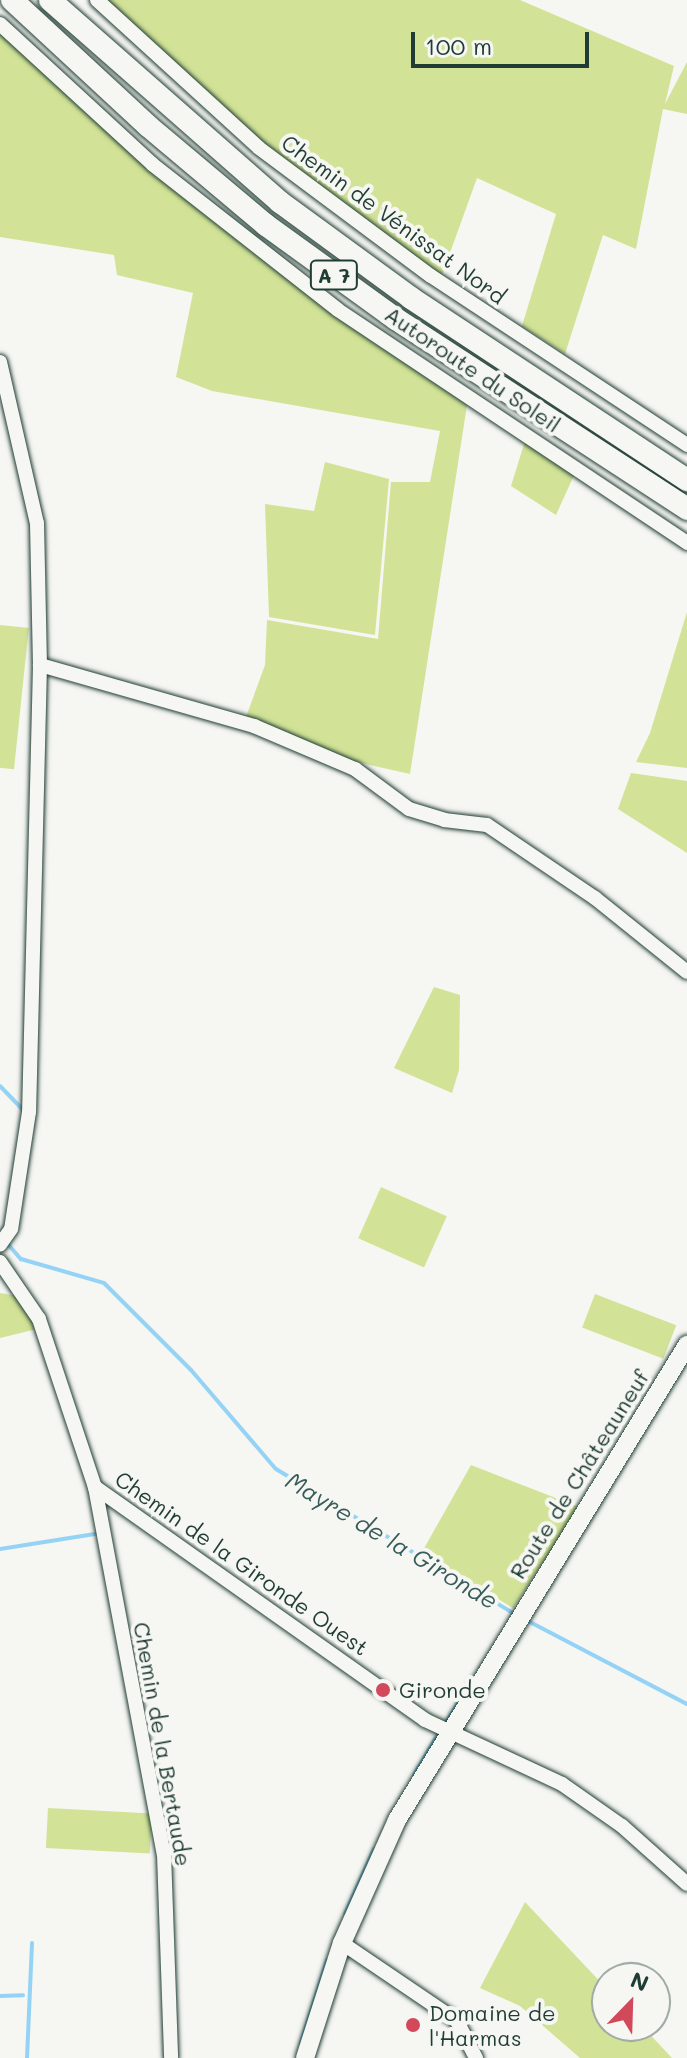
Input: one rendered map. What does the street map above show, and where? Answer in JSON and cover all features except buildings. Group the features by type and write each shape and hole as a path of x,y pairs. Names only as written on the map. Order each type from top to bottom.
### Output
{"highway":[{"name":"Autoroute du Soleil","path":"12,0 136,116 266,225 396,319 687,509"},
{"name":"Autoroute du Soleil","path":"50,0 280,202 411,298 687,480"}],"main road":[{"name":"Route de Châteauneuf","path":"305,2058 342,1943 397,1820 447,1733 687,1345"}],"street":[{"name":"Chemin de Vénissat Nord","path":"97,0 259,148 431,276 687,445"},
{"path":"0,24 152,164 338,310 687,543"},
{"path":"0,362 37,523 40,665 29,1112 4,1241"},
{"path":"40,665 174,699 254,726 367,776 409,809 444,820 487,825 584,889 687,972"},
{"name":"Chemin de la Gironde Ouest","path":"0,1262 39,1319 95,1487 447,1733 562,1784 622,1826 687,1884"},
{"path":"0,1288 20,1291"},
{"name":"Chemin de la Bertaude","path":"95,1487 164,1854 171,2058"},
{"path":"342,1943 457,2021 476,2058"}],"green space":[{"path":"103,0 520,0 674,66 665,104 687,62 687,114 663,109 636,249 603,235 565,354 522,326 556,214 477,178 442,275 262,144"},
{"path":"0,29 208,217 467,405 410,774 334,757 246,717 265,665 267,620 378,639 391,482 430,482 440,431 212,391 176,377 193,293 117,275 114,255 0,237"},
{"path":"525,441 575,473 556,515 511,486"},
{"path":"325,462 389,479 375,635 269,617 265,504 314,511"},
{"path":"687,612 687,768 636,762 650,733"},
{"path":"0,625 29,628 14,769 0,768"},
{"path":"631,773 687,781 687,853 618,809"},
{"path":"434,987 460,995 459,1070 452,1093 394,1068"},
{"path":"381,1187 447,1216 424,1267 358,1238"},
{"path":"0,1293 18,1296 37,1329 0,1338"},
{"path":"595,1294 676,1325 663,1359 582,1328"},
{"path":"471,1465 579,1507 513,1608 422,1552"},
{"path":"48,1808 152,1813 150,1853 46,1848"},
{"path":"525,1902 591,1972 591,2042 657,2042 672,2058 580,2058 520,2006 480,1988"}],"waterway":[{"name":"Mayre de la Gironde","path":"0,1086 23,1110"},
{"name":"Mayre de la Gironde","path":"6,1242 21,1259 104,1283 191,1370 276,1469 513,1613"},
{"path":"0,1549 95,1534"},
{"name":"Mayre de la Gironde","path":"528,1621 687,1704"},
{"path":"445,1724 463,1695"},
{"path":"414,1775 435,1739"},
{"path":"345,1914 374,1849"},
{"path":"27,2058 32,1943"},
{"path":"301,2043 327,1960"},
{"path":"0,1996 23,1995"}],"place":[{"name":"Gironde","path":"383,1690"},
{"name":"Domaine de l'Harmas","path":"413,2025"}]}
